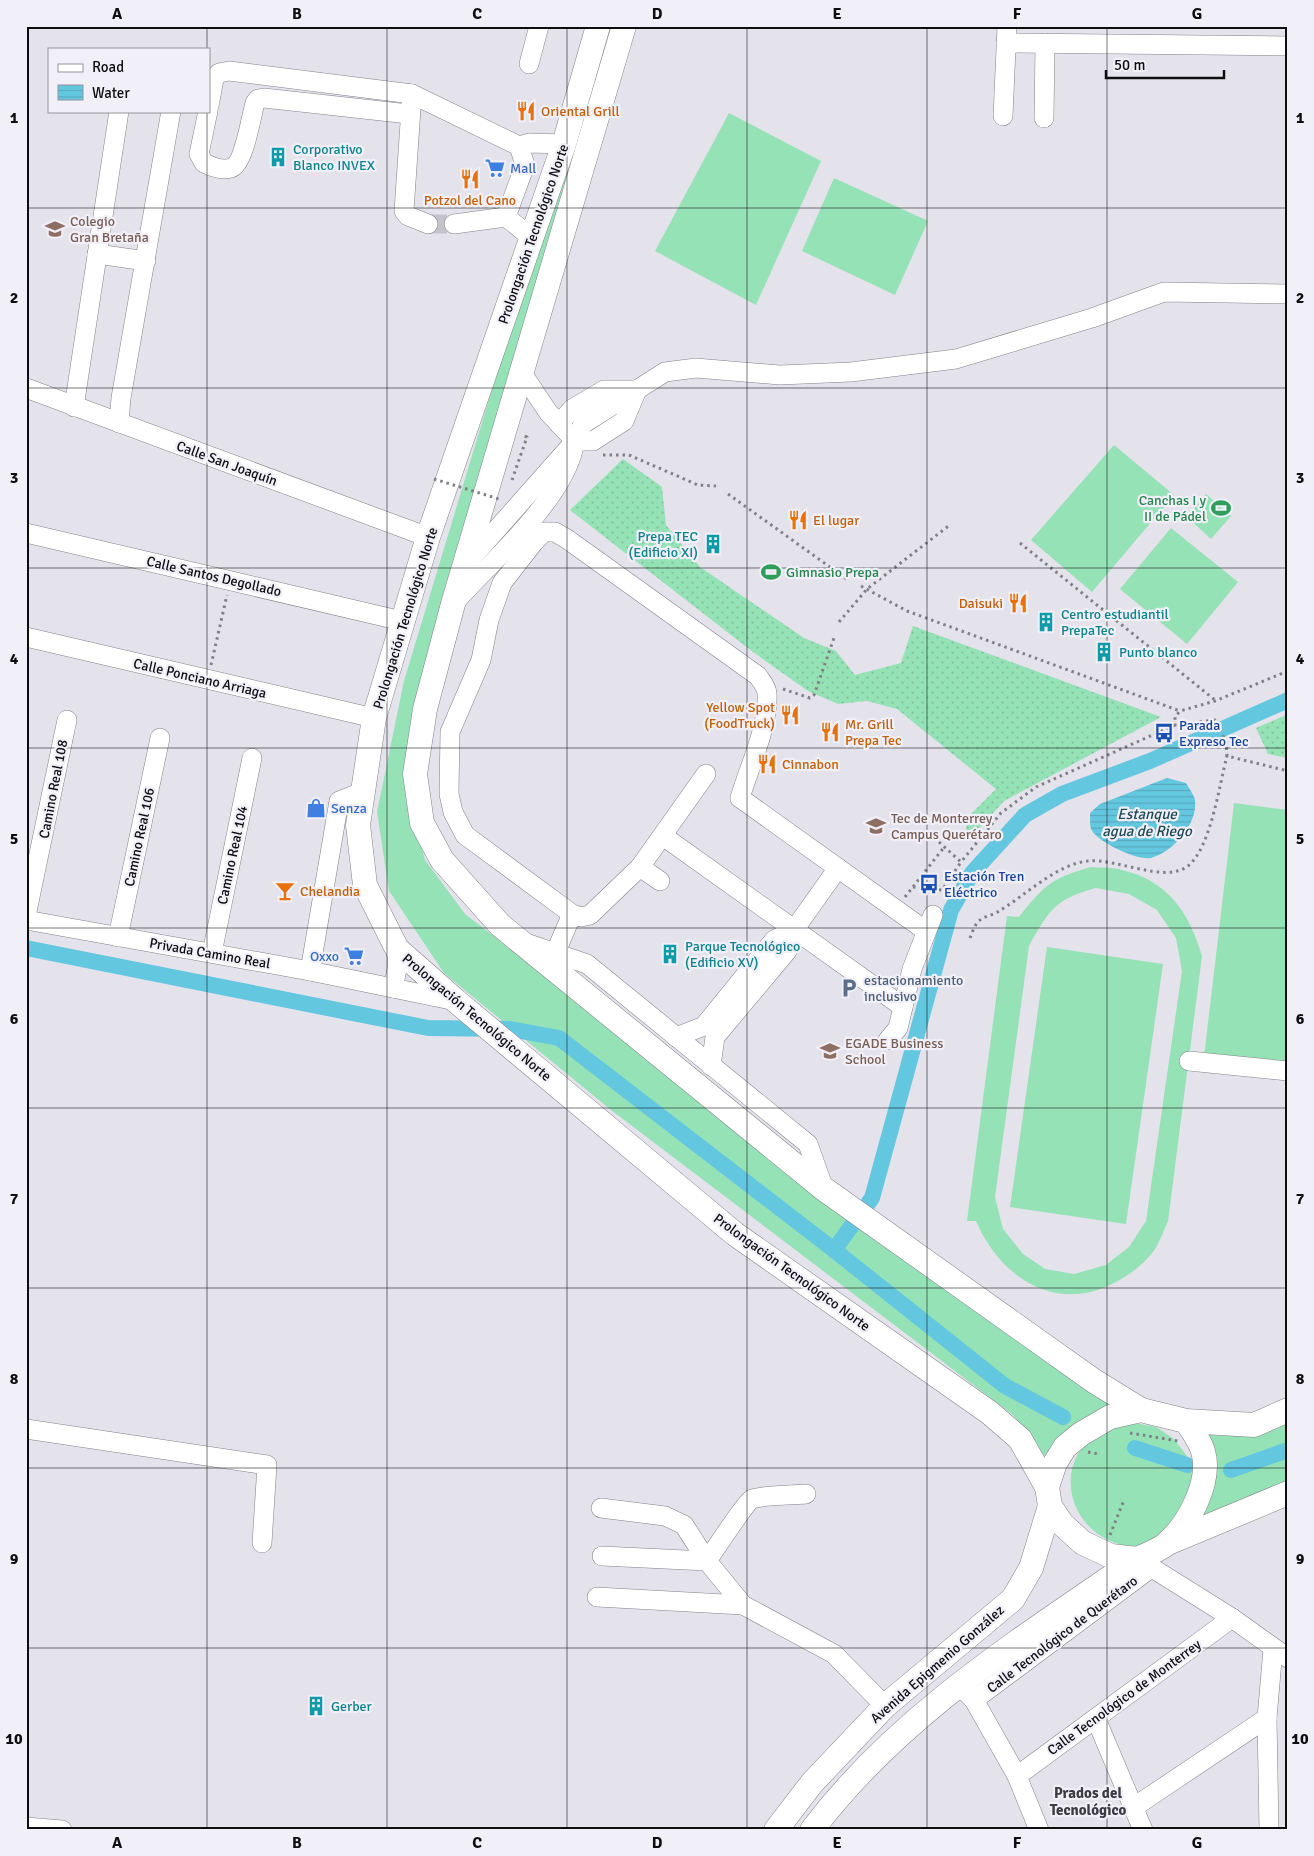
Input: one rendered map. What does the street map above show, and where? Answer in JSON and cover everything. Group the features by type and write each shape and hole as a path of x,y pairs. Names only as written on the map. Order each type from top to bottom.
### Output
{"main road":[{"name":"Prolongación Tecnológico Norte","path":"598,26 564,144 428,537 374,718 358,825 365,885 397,949 735,1234 990,1413 1020,1439 1048,1496"},
{"name":"Prolongación Tecnológico Norte","path":"624,26 453,604 425,710 415,774 422,823 442,860 487,913 522,942 555,961 824,1188 1094,1381 1141,1410"},
{"path":"1186,1421 1204,1451 1205,1471 1201,1494 1183,1523 1144,1564 1111,1556 1083,1543 1062,1524 1048,1496 1055,1463 1065,1447 1110,1417 1141,1410 1186,1421 1254,1425 1288,1410"},
{"path":"1164,1545 1288,1493"},
{"name":"Avenida Epigmenio González","path":"776,1830 812,1783 885,1706 1013,1599 1031,1568 1048,1496"},
{"name":"Avenida Epigmenio González","path":"812,1830 836,1798 923,1713 966,1692 1144,1564"}],"street":[{"path":"529,64 539,26"},
{"path":"1003,116 1007,34 1045,43 1288,46"},
{"path":"1044,118 1045,43"},
{"path":"210,101 214,79 219,73 228,71 412,94 519,146 530,143 564,144"},
{"path":"363,109 366,88"},
{"path":"412,94 409,114 404,210 408,216 428,224"},
{"path":"208,112 199,154 204,163 217,168 232,168 240,161 255,103 258,99 264,98 409,114"},
{"path":"74,407 118,112"},
{"path":"119,423 121,398 171,112"},
{"path":"506,217 525,165 519,146"},
{"path":"454,224 506,217 532,238"},
{"path":"97,254 146,261"},
{"path":"465,565 574,441 583,424 665,372 696,368 780,375 827,374 956,358 1092,318 1164,292 1288,294"},
{"path":"522,373 559,424 574,441"},
{"name":"Calle San Joaquín","path":"26,388 428,537"},
{"path":"559,424 572,409 604,390 637,390"},
{"path":"453,604 541,511 562,477 571,457 574,441"},
{"path":"706,774 640,867 590,915 581,917 572,914 465,834 453,812 449,794 450,732 481,660 489,620 502,583 524,553 544,532 555,532 758,676 766,686 765,721 740,798 896,910 929,923 912,969 898,1028 888,1040"},
{"name":"Calle Santos Degollado","path":"26,533 402,621"},
{"name":"Calle Ponciano Arriaga","path":"26,637 374,718"},
{"name":"Camino Real 108","path":"26,918 67,720"},
{"name":"Camino Real 106","path":"118,936 160,738"},
{"name":"Camino Real 104","path":"212,953 252,758"},
{"path":"310,971 339,801 362,792"},
{"path":"663,836 903,1007"},
{"path":"640,867 660,881"},
{"path":"712,1066 715,1037 787,951 794,930 838,868"},
{"path":"572,914 555,961 587,964 808,1144 824,1188"},
{"name":"Privada Camino Real","path":"26,918 310,971 393,988 464,1007"},
{"path":"676,1037 704,1026 774,940 794,930"},
{"path":"393,988 397,969 397,949"},
{"path":"1189,1061 1288,1071"},
{"path":"26,1429 267,1465 262,1542"},
{"path":"707,1561 734,1526 742,1508 752,1499 806,1494"},
{"path":"601,1508 664,1516 675,1519 684,1525 707,1561 743,1605 834,1654 885,1706"},
{"path":"602,1556 707,1561"},
{"path":"1144,1564 1232,1618 1280,1653 1267,1718 1269,1830"},
{"path":"598,1597 743,1605"},
{"name":"Calle Tecnológico de Monterrey","path":"1016,1776 1232,1618"},
{"path":"966,1692 1016,1776 1039,1830"},
{"path":"1134,1807 1267,1718"},
{"path":"1096,1719 1143,1830"},
{"path":"26,1827 62,1830"}],"path":[{"path":"598,455 629,455 698,485 716,486"},
{"path":"434,479 499,499"},
{"path":"728,494 848,580"},
{"path":"839,622 867,589 951,524"},
{"path":"1020,543 1215,701"},
{"path":"207,680 230,580"},
{"path":"861,586 908,611 1180,711"},
{"path":"766,686 791,691 810,698 814,695 834,638"},
{"path":"1176,725 1175,717 1180,711 1215,701 1288,671"},
{"path":"913,887 942,890 961,862 1001,813 1036,788 1176,725 1216,720 1226,742 1227,756 1209,833 1201,853 1188,866 1176,873 1134,868 1108,860 1087,861 1064,867 998,912 978,921 970,938"},
{"path":"1227,756 1288,771"},
{"path":"939,842 961,862"},
{"path":"896,910 945,846"}],"green space":[{"path":"599,35 614,39 407,787 425,860 465,914 1042,1357 1125,1409 1049,1462 1013,1415 611,1110 444,973 389,891 377,812 404,681"},
{"path":"729,113 821,161 756,305 655,251"},
{"path":"834,178 928,221 895,295 802,251"},
{"path":"1114,445 1174,495 1092,592 1031,540"},
{"path":"623,459 662,487 666,525 700,567 804,638 836,651 855,675 901,663 913,626 1161,717 1004,801 973,835 966,831 967,818 996,789 897,709 867,701 838,704 808,691 753,652 570,510"},
{"path":"1206,494 1231,516 1211,539 1187,517"},
{"path":"1171,528 1238,582 1187,644 1120,589"},
{"path":"1288,714 1288,758 1268,754 1256,728"},
{"path":"1234,803 1288,810 1288,1067 1204,1057"},
{"path":"1091,867 1115,868 1138,875 1153,882 1165,891 1175,901 1191,926 1202,956 1168,1221 1155,1249 1136,1269 1114,1283 1092,1292 1071,1294 1051,1292 1032,1285 999,1259 986,1241 976,1221 967,1221 1007,916 1019,917 1035,897 1050,884 1067,875","holes":["1096,888 1129,894 1157,910 1176,938 1182,971 1146,1221 1129,1247 1106,1265 1074,1274 1045,1269 1023,1254 1003,1229 995,1197 1029,946 1048,915 1062,902 1071,897"]},
{"path":"1047,947 1163,964 1126,1224 1010,1207"},
{"path":"1288,1417 1288,1484 1189,1527 1199,1428"},
{"path":"1135,1423 1156,1427 1174,1439 1187,1456 1194,1476 1174,1530 1148,1543 1133,1547 1113,1542 1098,1534 1085,1522 1077,1509 1072,1493 1071,1478 1074,1462 1082,1448 1095,1435 1104,1429 1114,1426"}],"water":[{"name":"Estanque agua de Riego","path":"1167,778 1186,783 1195,800 1195,809 1188,827 1168,850 1151,858 1137,857 1109,845 1091,829 1090,813 1100,804"}],"waterway":[{"path":"834,1250 872,1198 951,910 972,873 1025,815 1062,794 1150,761 1288,700"},
{"path":"26,948 428,1028 510,1029 559,1038 834,1250 1005,1386 1063,1417"},
{"path":"1135,1448 1187,1465"},
{"path":"1231,1470 1288,1450"}],"tunnel":[{"path":"428,224 454,224"}],"place":[{"name":"Oriental Grill","path":"526,111"},
{"name":"Corporativo Blanco INVEX","path":"278,157"},
{"name":"Mall","path":"495,168"},
{"name":"Potzol del Cano","path":"470,179"},
{"name":"Colegio Gran Bretaña","path":"55,229"},
{"name":"Canchas I y II de Pádel","path":"1221,508"},
{"name":"El lugar","path":"798,520"},
{"name":"Prepa TEC (Edificio XI)","path":"713,544"},
{"name":"Gimnasio Prepa","path":"771,572"},
{"name":"Daisuki","path":"1018,603"},
{"name":"Centro estudiantil PrepaTec","path":"1046,622"},
{"name":"Punto blanco","path":"1104,652"},
{"name":"Yellow Spot (FoodTruck)","path":"790,715"},
{"name":"Mr. Grill Prepa Tec","path":"830,732"},
{"name":"Parada Expreso Tec","path":"1164,733"},
{"name":"Cinnabon","path":"767,764"},
{"name":"Senza","path":"316,808"},
{"name":"Tec de Monterrey Campus Querétaro","path":"876,826"},
{"name":"Estación Tren Eléctrico","path":"929,884"},
{"name":"Chelandia","path":"285,891"},
{"name":"Parque Tecnológico (Edificio XV)","path":"670,954"},
{"name":"Oxxo","path":"354,956"},
{"name":"estacionamiento inclusivo","path":"849,988"},
{"name":"EGADE Business School","path":"830,1051"},
{"name":"Gerber","path":"316,1706"}],"district":[{"name":"Prados del Tecnológico","path":"1088,1802"}]}
